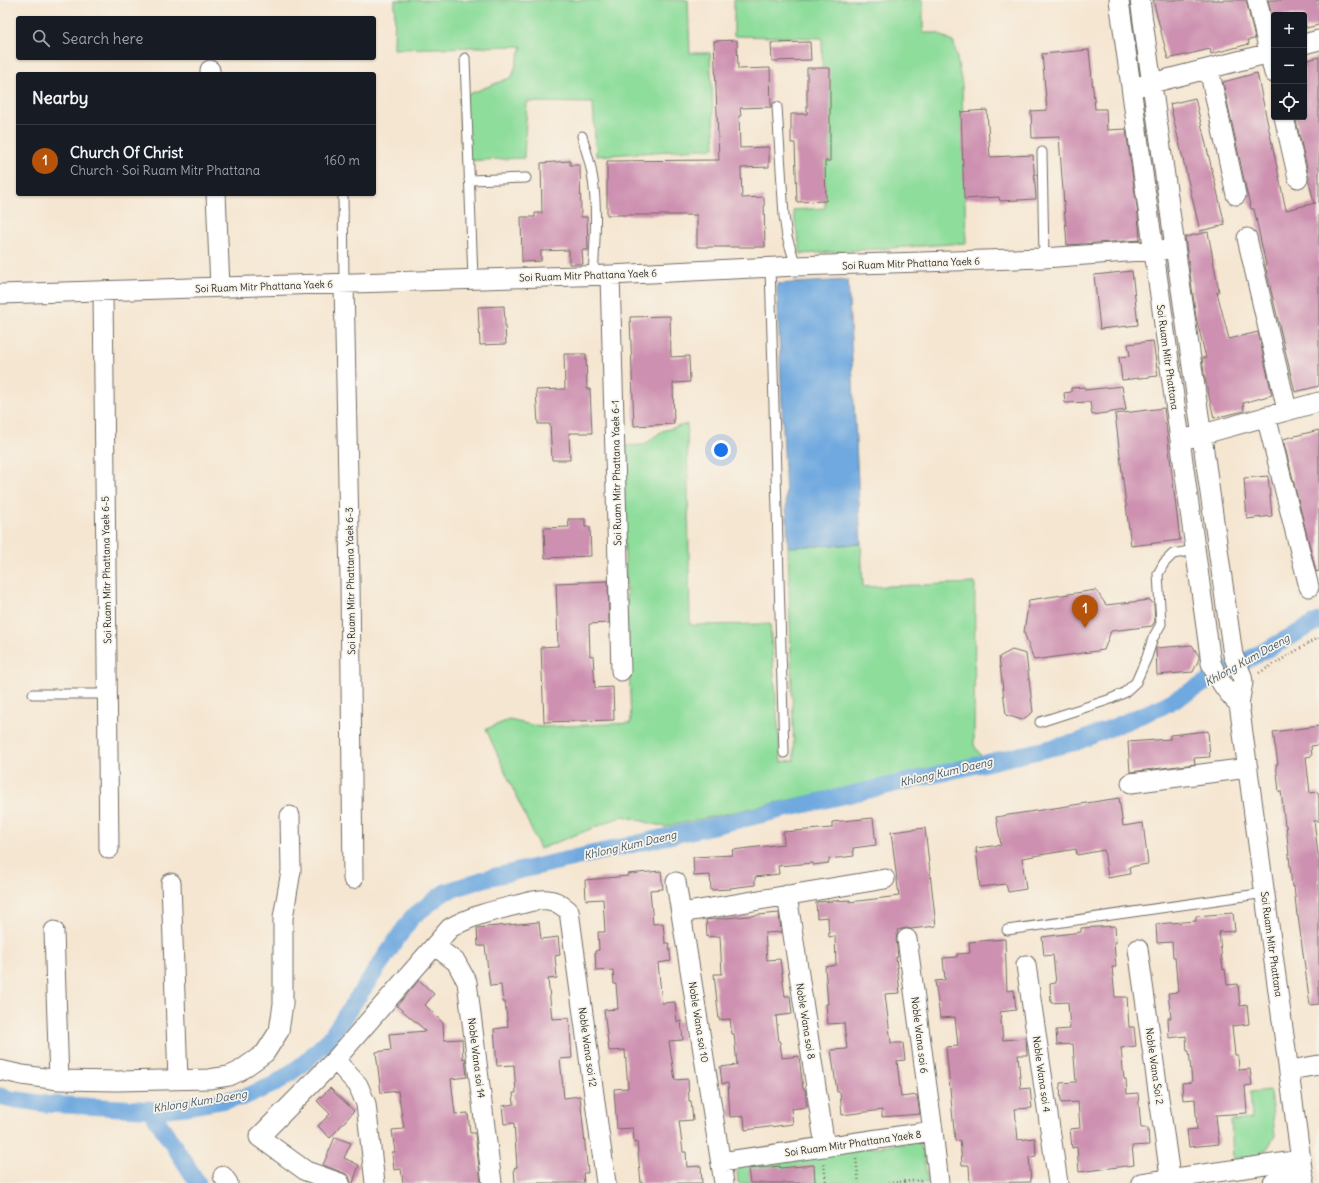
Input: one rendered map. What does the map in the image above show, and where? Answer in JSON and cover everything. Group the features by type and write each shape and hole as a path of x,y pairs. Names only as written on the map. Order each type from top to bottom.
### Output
{"street":[{"name":"Soi Ruam Mitr Phattana","path":"1119,0 1211,663 1221,684 1228,694 1239,704"},
{"path":"1140,0 1233,655 1242,679"},
{"path":"1256,0 1271,50"},
{"path":"1307,43 1319,40"},
{"path":"1131,88 1271,53"},
{"path":"1209,69 1236,195"},
{"path":"1285,120 1298,178"},
{"path":"216,196 220,287"},
{"path":"1247,238 1287,410"},
{"name":"Soi Ruam Mitr Phattana Yaek 6","path":"0,294 344,284 602,275 796,266 1044,258 1175,248"},
{"name":"Soi Ruam Mitr Phattana Yaek 6-1","path":"602,275 621,671"},
{"name":"Soi Ruam Mitr Phattana Yaek 6-3","path":"344,284 350,580 353,879"},
{"name":"Soi Ruam Mitr Phattana Yaek 6-5","path":"103,292 109,849"},
{"path":"1180,440 1201,436 1266,416 1319,402"},
{"path":"1266,416 1309,587"},
{"name":"Soi Ruam Mitr Phattana","path":"1242,679 1239,704 1303,1174"},
{"path":"1131,783 1248,768"},
{"path":"0,1070 16,1074 59,1080 209,1079 230,1076 265,1053 279,1031 283,1004 283,918 291,872 290,816"},
{"path":"681,913 885,879"},
{"name":"Noble Wana soi 10","path":"676,882 724,1183"},
{"path":"171,883 178,1080"},
{"name":"Noble Wana soi 8","path":"787,895 825,1147"},
{"name":"Noble Wana soi 12","path":"435,946 450,928 464,920 484,913 537,901 549,900 562,904 569,911 606,1183"},
{"path":"54,931 59,1080"},
{"name":"Noble Wana soi 6","path":"907,939 933,1131"},
{"path":"340,1183 306,1171 259,1137 335,1060 435,946"},
{"name":"Noble Wana soi 14","path":"435,946 456,962 467,982 492,1183"},
{"name":"Noble Wana Soi 2","path":"1138,949 1171,1181"},
{"name":"Noble Wana soi 4","path":"1026,965 1058,1183"},
{"path":"335,1060 358,1086 366,1104 375,1183"},
{"path":"1290,1070 1319,1066"},
{"name":"Soi Ruam Mitr Phattana Yaek 8","path":"721,1162 933,1131 939,1180"},
{"path":"1141,1183 1303,1174"},
{"path":"1273,1183 1303,1174"}],"lane":[{"path":"465,58 473,279"},
{"path":"777,107 784,216 787,237 796,266"},
{"path":"582,136 592,174 596,235 602,275"},
{"path":"1042,152 1044,258"},
{"path":"470,180 526,178"},
{"path":"343,196 344,284"},
{"path":"770,267 784,753"},
{"path":"1040,722 1108,700 1124,692 1136,682 1147,657 1153,638 1161,624 1158,574 1164,563 1173,554 1195,550"},
{"path":"33,694 108,694"},
{"path":"1007,930 1265,893"}],"path":[{"path":"1242,679 1319,637"},
{"path":"855,1142 859,1183"},
{"path":"888,1183 939,1180"}],"green space":[{"path":"395,0 688,0 690,53 710,53 715,148 596,156 593,103 527,102 524,158 462,161 459,98 512,77 522,46 394,49"},
{"path":"734,0 923,0 923,33 937,33 954,43 962,85 966,243 801,254 793,210 825,208 822,38 734,36"},
{"path":"687,424 690,625 770,624 781,762 794,760 788,547 861,544 863,587 975,583 974,745 982,758 665,827 623,816 540,849 486,729 509,720 541,727 631,723 621,446 644,445 662,431"},
{"path":"1270,1090 1275,1136 1267,1149 1256,1156 1233,1159 1231,1121 1252,1119 1250,1092"},
{"path":"917,1142 923,1151 928,1183 738,1183 737,1172 742,1164"}],"water":[{"path":"848,280 861,544 788,547 777,284"}],"building":[{"path":"1153,0 1246,0 1255,39 1248,40 1249,44 1211,54 1210,49 1168,59"},
{"path":"1268,0 1319,0 1319,25 1307,28 1307,12 1271,12"},
{"path":"737,40 738,69 770,68 771,107 740,108 741,116 739,116 740,148 769,147 769,167 741,168 742,198 764,197 765,247 697,247 697,215 607,215 607,161 719,160 714,41"},
{"path":"810,42 811,60 772,61 771,43"},
{"path":"1089,50 1095,109 1106,109 1107,130 1126,129 1140,240 1067,245 1059,137 1032,138 1031,111 1047,110 1042,54"},
{"path":"1319,57 1319,386 1295,392 1265,265 1254,209 1251,209 1247,193 1223,82 1257,73 1286,210 1316,203 1314,203 1296,120 1307,120 1307,60"},
{"path":"807,68 830,68 830,161 825,161 826,201 797,202 795,143 791,143 791,114 807,114"},
{"path":"1195,98 1225,225 1200,231 1170,104"},
{"path":"987,110 990,157 1033,155 1036,199 1000,201 999,197 964,199 961,112"},
{"path":"570,161 570,165 580,165 581,217 587,217 588,250 582,250 583,264 569,264 569,250 541,251 541,261 522,262 521,217 535,217 535,213 542,213 541,163"},
{"path":"1208,232 1219,292 1217,292 1229,339 1258,332 1272,395 1243,403 1244,411 1214,418 1204,374 1202,358 1206,358 1196,317 1185,237"},
{"path":"1132,271 1138,325 1100,329 1094,275"},
{"path":"504,306 506,344 480,345 478,307"},
{"path":"670,316 671,357 689,356 690,382 673,383 674,424 634,426 630,317"},
{"path":"1153,341 1158,376 1122,380 1119,357 1130,356 1128,344"},
{"path":"564,354 586,354 587,389 590,389 592,433 569,433 570,460 552,460 550,424 538,424 536,390 565,389"},
{"path":"1122,386 1126,410 1092,415 1090,402 1065,403 1064,393 1071,392 1071,388 1085,387 1085,390"},
{"path":"1164,408 1180,540 1131,546 1115,414"},
{"path":"1319,430 1319,571 1316,572 1283,439"},
{"path":"1268,476 1272,516 1247,519 1244,478"},
{"path":"568,519 585,519 585,527 590,527 591,556 545,558 544,528 569,527"},
{"path":"608,581 609,623 589,624 590,656 593,655 595,688 613,687 614,720 544,722 541,647 558,646 556,583"},
{"path":"1096,590 1106,605 1150,600 1154,605 1155,621 1152,626 1111,631 1104,650 1034,660 1024,632 1029,600"},
{"path":"1192,645 1199,656 1193,672 1157,675 1156,648"},
{"path":"1012,650 1026,654 1033,712 1022,720 1006,715 999,657"},
{"path":"1319,726 1319,745 1311,746 1312,756 1306,757 1310,793 1318,792 1319,799 1319,821 1314,821 1319,854 1319,1004 1310,1005 1294,886 1292,887 1281,791 1279,792 1276,764 1278,764 1273,732"},
{"path":"1208,731 1210,757 1194,758 1195,764 1130,772 1128,742 1170,739 1170,735"},
{"path":"1119,798 1123,826 1143,823 1148,864 1129,867 1130,874 1108,878 1104,850 1077,855 1076,849 1022,858 1026,889 1008,892 1006,884 980,887 976,848 1001,845 996,817"},
{"path":"873,818 876,845 853,848 854,856 829,859 829,863 778,866 779,874 755,877 755,885 730,888 731,889 711,890 710,875 694,876 693,857 733,855 732,850 784,844 783,832 832,828 832,822"},
{"path":"925,828 936,926 898,930 896,940 898,957 896,957 900,993 885,994 891,1043 903,1043 905,1060 897,1061 901,1097 917,1095 920,1114 882,1117 882,1110 842,1115 840,1092 837,1092 831,1050 847,1049 844,1023 828,1024 826,1004 828,1004 825,967 836,965 835,936 829,937 828,917 817,918 816,902 850,900 850,902 899,896 891,832"},
{"path":"661,871 663,889 650,890 653,924 663,923 665,943 669,943 671,961 658,963 662,1003 675,1002 677,1022 681,1021 683,1040 669,1041 675,1080 688,1079 689,1101 691,1101 693,1120 679,1121 683,1152 686,1152 687,1167 701,1166 702,1183 641,1183 637,1142 634,1143 633,1128 617,1129 614,1089 628,1088 625,1050 609,1051 604,1010 618,1009 613,970 596,971 595,951 599,950 598,932 605,932 603,899 586,900 585,880"},
{"path":"779,913 781,932 765,933 767,960 780,959 785,996 790,996 792,1014 776,1016 779,1042 782,1058 799,1056 807,1107 791,1109 793,1124 745,1130 744,1116 730,1117 728,1083 722,1084 720,1067 737,1065 734,1034 732,1034 730,1019 719,1020 714,974 722,974 720,936 707,937 706,920"},
{"path":"1233,913 1235,931 1219,932 1223,970 1225,969 1227,985 1238,984 1240,1006 1247,1005 1249,1024 1232,1026 1235,1055 1238,1055 1239,1070 1250,1069 1252,1085 1245,1086 1247,1113 1216,1115 1219,1144 1189,1147 1187,1130 1197,1129 1195,1099 1183,1100 1182,1083 1192,1082 1189,1051 1187,1051 1186,1036 1169,1038 1168,1018 1171,1018 1168,993 1178,992 1175,957 1173,957 1172,942 1157,943 1156,924 1196,921 1196,916"},
{"path":"539,922 541,939 558,937 560,955 555,956 557,978 548,979 552,1019 569,1018 572,1058 560,1059 564,1098 580,1096 588,1173 583,1173 584,1183 515,1183 514,1168 517,1167 514,1123 504,1124 502,1106 514,1104 513,1093 516,1093 514,1065 497,1066 494,1029 508,1027 505,1002 503,1002 501,985 490,986 485,946 478,946 477,928"},
{"path":"1115,926 1116,943 1114,943 1116,967 1112,967 1115,997 1127,997 1129,1027 1134,1027 1136,1046 1121,1048 1124,1079 1126,1079 1127,1094 1138,1093 1141,1128 1148,1128 1149,1145 1132,1146 1134,1165 1079,1172 1077,1147 1072,1148 1070,1129 1080,1128 1078,1102 1061,1103 1060,1083 1076,1082 1073,1044 1057,1045 1056,1030 1070,1029 1068,1002 1051,1003 1050,984 1056,983 1053,955 1044,956 1042,937 1081,932 1081,928"},
{"path":"1005,939 1007,991 1014,990 1016,1010 1000,1012 1003,1040 1026,1038 1027,1055 1018,1055 1021,1089 1030,1088 1032,1108 1015,1109 1018,1140 1035,1138 1036,1156 1029,1157 1031,1182 970,1183 969,1165 962,1165 960,1140 955,1141 946,1047 958,1046 955,1017 940,1018 935,981 945,980 943,958 957,957 957,954 970,953 969,942"},
{"path":"419,980 434,994 425,1005 443,1023 444,1040 462,1039 463,1059 465,1058 467,1077 451,1079 455,1114 468,1113 470,1133 475,1133 481,1183 403,1183 401,1169 394,1170 392,1152 395,1152 392,1130 404,1129 398,1091 381,1093 376,1052 391,1050 389,1034 426,1031 397,1006"},
{"path":"330,1088 354,1111 330,1138 318,1126 330,1114 317,1101"},
{"path":"335,1137 351,1143 344,1158 359,1165 353,1183 351,1183 349,1176 344,1173 323,1165"},
{"path":"814,1165 815,1183 750,1183 748,1169"}],"waterway":[{"name":"Khlong Kum Daeng","path":"0,1096 46,1104 158,1110 244,1097 275,1084 303,1064 330,1038 412,917 445,892 487,878 1077,742 1161,707 1319,621"},
{"path":"150,1109 198,1183"}],"place":[{"name":"Church Of Christ","path":"1085,628"}]}
